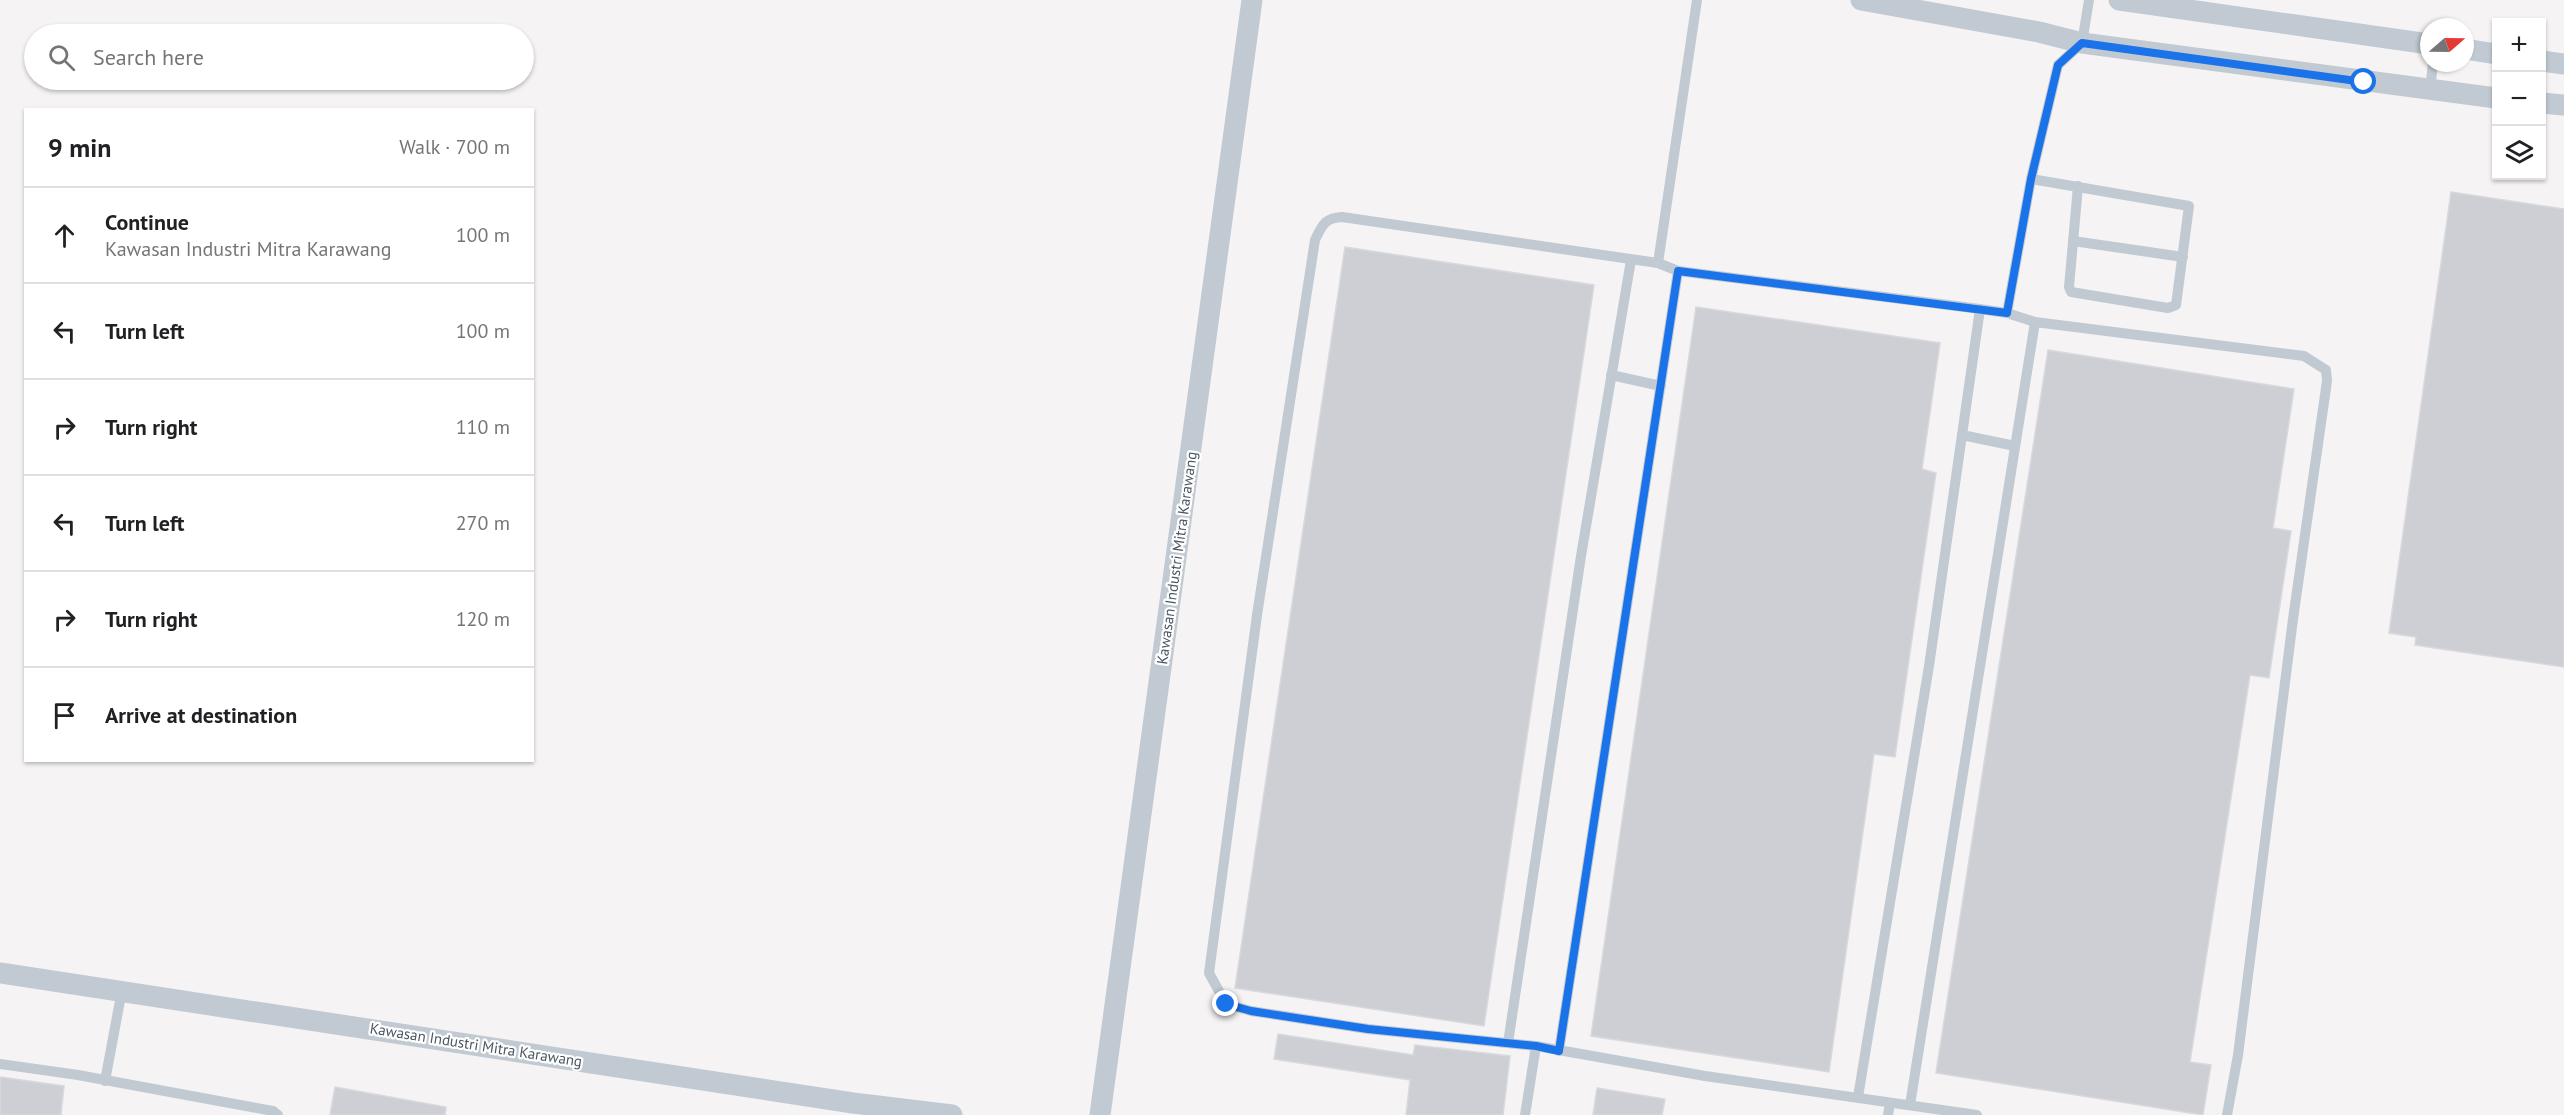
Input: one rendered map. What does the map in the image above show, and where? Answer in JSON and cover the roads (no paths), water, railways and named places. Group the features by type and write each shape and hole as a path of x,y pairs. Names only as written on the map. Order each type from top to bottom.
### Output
{"street":[{"name":"Kawasan Industri Mitra Karawang","path":"1100,1115 1130,910 1252,0"},
{"path":"1861,0 2039,32 2082,43 2492,98"},
{"path":"2119,0 2420,43"},
{"path":"2474,50 2492,53"},
{"path":"2546,62 2564,64"},
{"path":"2546,103 2564,105"},
{"name":"Kawasan Industri Mitra Karawang","path":"0,973 853,1103 952,1115"}],"lane":[{"path":"1658,263 1697,0"},
{"path":"2007,313 2031,179 2058,65 2082,43 2089,0"},
{"path":"2430,90 2432,72"},
{"path":"2031,179 2078,186 2189,206 2178,302 2168,308 2071,292 2068,287 2078,186"},
{"path":"1977,1115 1705,1076 1536,1046 1368,1029 1251,1011 1226,1004 1209,973 1257,615 1315,240 1323,222 1330,217 1342,217 1658,263 1678,271 1980,309 2007,313 2035,322 2304,356 2326,370 2327,381 2293,619 2238,1055 2227,1115"},
{"path":"2073,241 2183,257"},
{"path":"1508,1043 1630,260"},
{"path":"1559,1051 1678,271"},
{"path":"1858,1097 1929,666 1980,309"},
{"path":"1910,1105 2035,322"},
{"path":"1611,375 1661,386"},
{"path":"1962,435 2015,446"},
{"path":"105,1081 122,990"},
{"path":"1525,1115 1536,1046"},
{"path":"0,1064 273,1111 278,1115"},
{"path":"1888,1115 1890,1102"}]}
